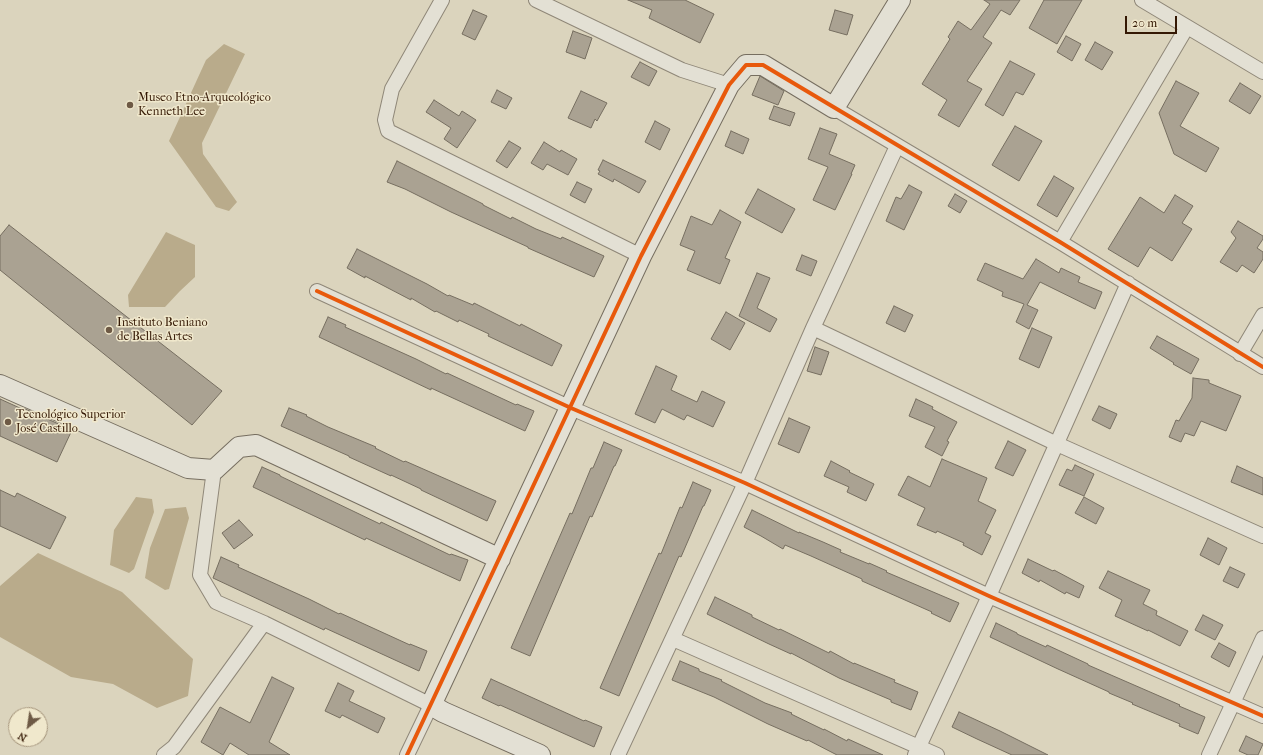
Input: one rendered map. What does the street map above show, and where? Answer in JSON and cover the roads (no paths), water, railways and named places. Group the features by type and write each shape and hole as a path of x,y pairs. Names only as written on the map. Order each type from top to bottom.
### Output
{"street":[{"path":"442,0 392,89 385,120 388,131 641,256"},
{"path":"536,0 682,70 729,85"},
{"path":"834,108 900,0"},
{"path":"1142,0 1263,72"},
{"path":"1060,242 1187,27"},
{"path":"407,755 641,256 729,85 746,65 763,65 1128,283 1263,367"},
{"path":"618,755 745,483 813,328 897,146"},
{"path":"917,751 989,596 1128,283"},
{"path":"317,291 571,408 745,483 989,596 1263,716"},
{"path":"1240,354 1263,315"},
{"path":"813,328 1057,444 1263,536"},
{"path":"0,385 188,468 214,470"},
{"path":"500,559 256,445 239,447 214,470 200,575 216,602 264,623 443,712 540,755"},
{"path":"164,755 174,747 264,623"},
{"path":"1210,755 1263,638"},
{"path":"673,639 917,751 937,755"}],"place":[{"name":"Museo Etno-Arqueológico Kenneth Lee","path":"130,105"},
{"name":"Instituto Beniano de Bellas Artes","path":"109,330"},
{"name":"Tecnológico Superior José Castillo","path":"8,422"}]}
